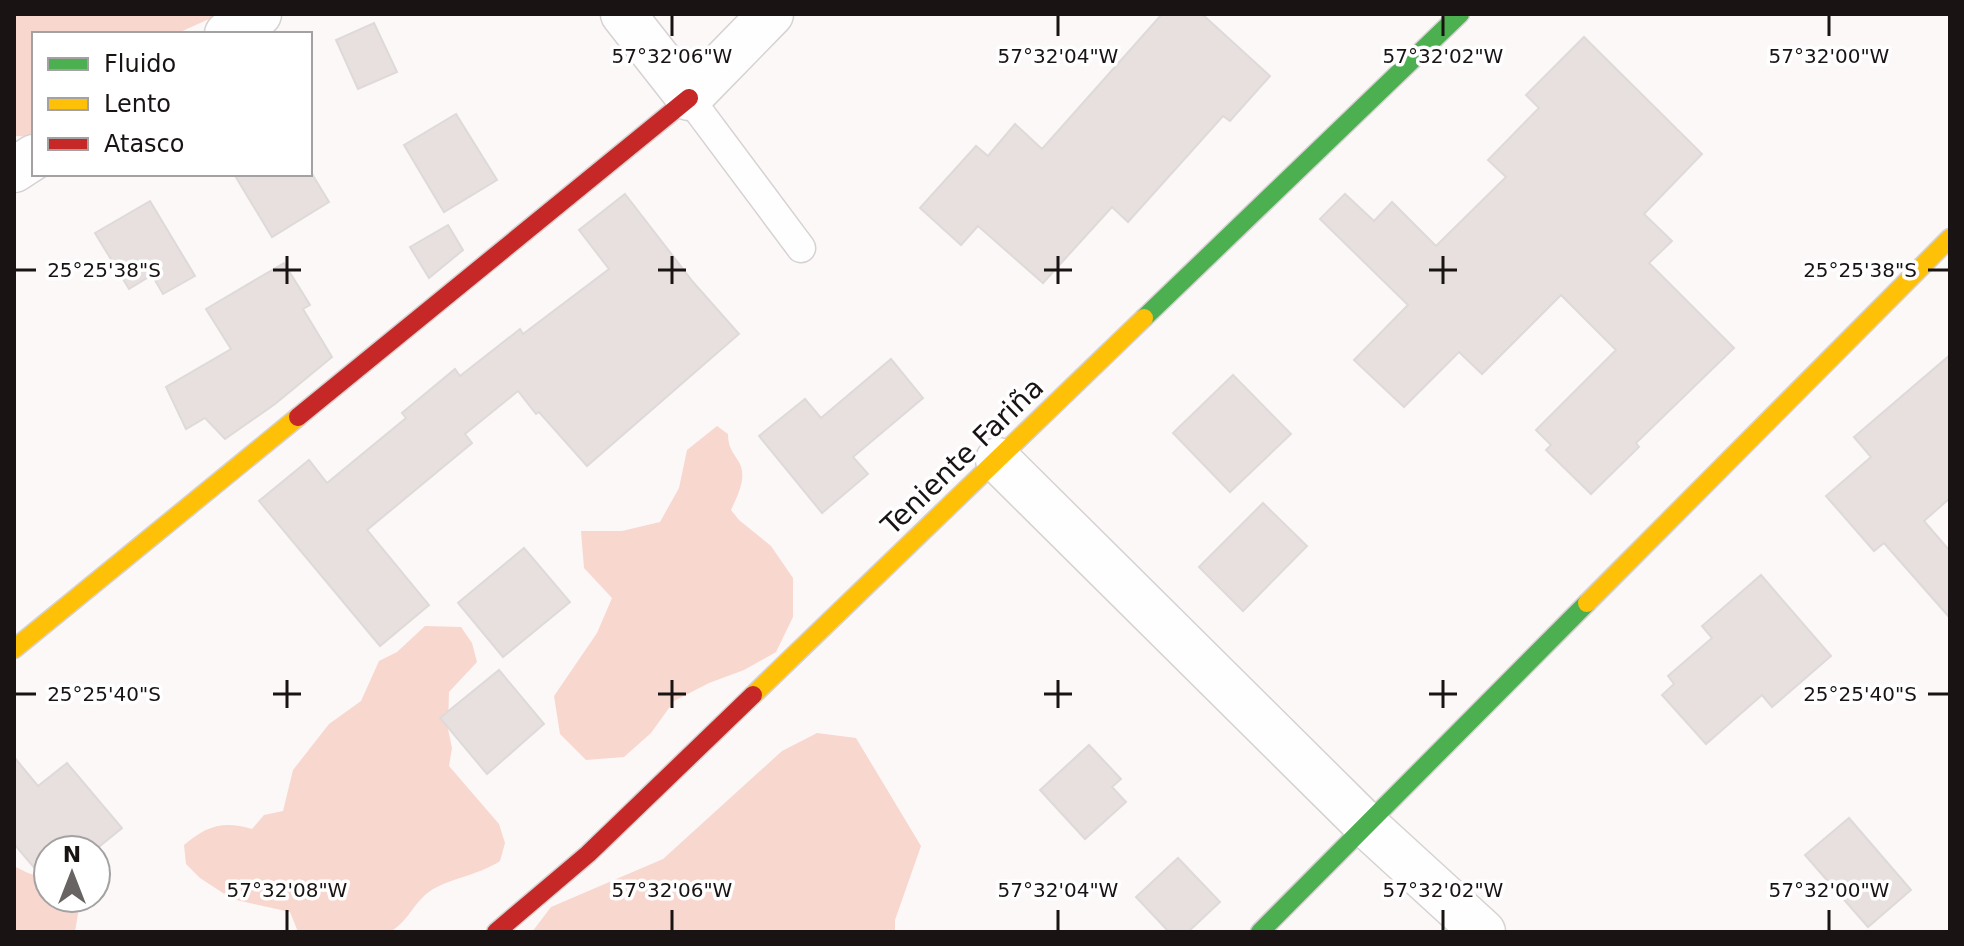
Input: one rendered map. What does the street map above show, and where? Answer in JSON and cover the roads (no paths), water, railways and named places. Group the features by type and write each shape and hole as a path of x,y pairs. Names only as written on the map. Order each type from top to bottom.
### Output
{"street":[{"path":"230,32 259,14"},
{"path":"623,14 689,98"},
{"path":"14,649 689,98 771,14"},
{"name":"Teniente Fariña","path":"496,932 588,854 1460,14"},
{"path":"14,170 32,158"},
{"path":"1260,932 1950,238"},
{"path":"998,460 1366,825 1483,932"}],"lane":[{"path":"689,98 801,248"}]}
